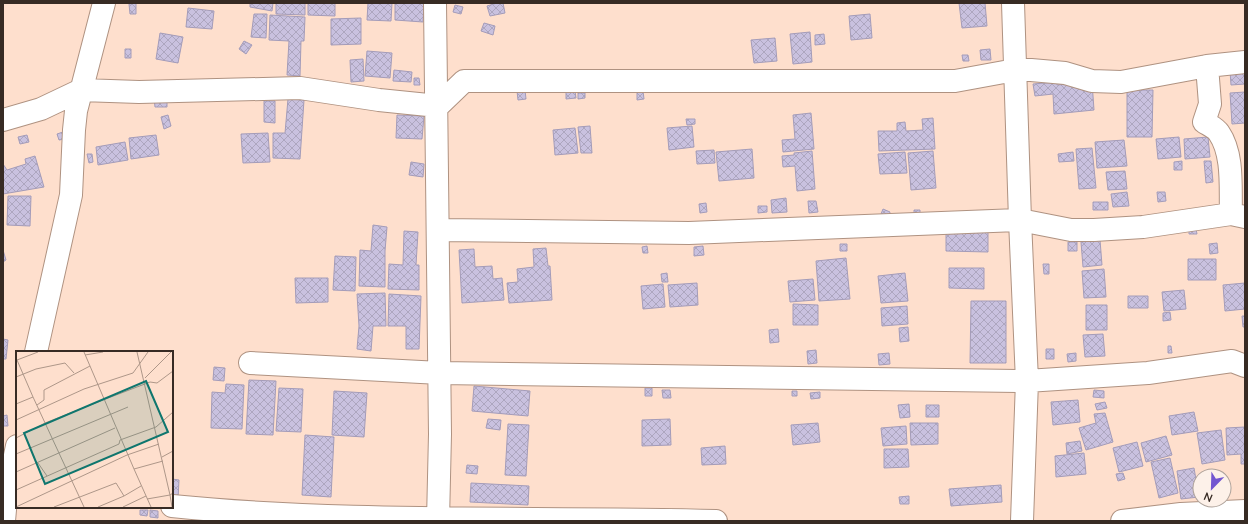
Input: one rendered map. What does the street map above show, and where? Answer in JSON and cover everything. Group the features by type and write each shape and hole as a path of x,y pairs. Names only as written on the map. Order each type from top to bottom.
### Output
{"street":[{"path":"36,351 71,195 74,130 81,90 104,3"},
{"path":"435,3 438,106 440,373 438,520"},
{"path":"1013,3 1027,381 1022,521"},
{"path":"3,120 41,109 81,90 139,92 300,88 379,100 438,106 464,81 955,81 1015,70 1065,73 1092,81 1121,82 1207,66 1245,62"},
{"path":"438,230 689,233 1020,220 1071,230 1094,230 1143,227 1238,215 1225,145 1219,132 1204,122 1210,104 1207,66"},
{"path":"250,363 440,373 1027,381 1148,373 1232,361 1245,366"},
{"path":"4,521 16,452"},
{"path":"173,506 243,513 438,520 716,521"},
{"path":"1122,521 1181,514 1245,511"}],"building":[{"path":"136,3 136,14 130,14 129,4"},
{"path":"250,3 273,3 272,11 250,7"},
{"path":"276,3 305,3 305,15 276,14"},
{"path":"308,3 335,3 335,16 308,15"},
{"path":"368,3 392,3 391,21 367,20"},
{"path":"395,3 424,3 423,22 395,20"},
{"path":"503,3 505,13 490,16 487,6"},
{"path":"959,3 985,3 987,26 962,28"},
{"path":"455,5 463,7 461,14 453,12"},
{"path":"188,8 214,11 212,29 186,27"},
{"path":"254,14 267,14 266,38 251,37"},
{"path":"870,14 872,38 851,40 849,16"},
{"path":"270,15 305,17 304,41 301,41 300,76 287,75 289,41 269,40"},
{"path":"361,18 361,44 331,45 331,19"},
{"path":"484,23 495,26 493,35 481,31"},
{"path":"810,32 812,62 793,64 790,34"},
{"path":"160,33 183,37 178,63 156,59"},
{"path":"824,34 825,44 815,45 815,35"},
{"path":"775,38 777,61 754,63 751,40"},
{"path":"244,41 252,45 246,54 239,49"},
{"path":"125,49 131,49 131,58 125,58"},
{"path":"990,49 991,60 981,60 980,50"},
{"path":"367,51 392,53 390,78 365,76"},
{"path":"962,55 968,55 969,61 963,61"},
{"path":"363,59 364,81 351,82 350,60"},
{"path":"394,70 412,72 411,82 393,81"},
{"path":"1245,70 1245,84 1231,85 1230,71"},
{"path":"414,78 419,78 420,85 414,85"},
{"path":"1057,82 1057,85 1092,82 1094,110 1054,114 1053,94 1035,96 1033,84"},
{"path":"525,90 526,99 518,100 517,91"},
{"path":"1127,90 1153,90 1152,137 1127,137"},
{"path":"566,91 575,91 576,98 566,99"},
{"path":"637,91 643,91 644,99 637,100"},
{"path":"1245,92 1245,123 1232,124 1230,93"},
{"path":"578,93 585,93 585,98 578,99"},
{"path":"154,98 167,98 167,107 155,107"},
{"path":"288,99 304,100 300,159 273,158 273,133 285,133"},
{"path":"264,101 275,101 275,123 264,122"},
{"path":"811,113 814,149 783,152 782,140 795,139 793,115"},
{"path":"168,115 171,126 164,129 161,117"},
{"path":"397,115 424,116 422,139 396,138"},
{"path":"933,118 935,149 879,151 878,131 897,131 897,123 905,122 906,131 923,130 922,119"},
{"path":"686,119 695,119 695,124 687,125"},
{"path":"590,126 592,153 581,153 578,127"},
{"path":"692,126 694,147 669,150 667,128"},
{"path":"575,128 578,153 555,155 553,130"},
{"path":"63,132 65,139 59,140 57,134"},
{"path":"268,133 270,162 243,163 241,134"},
{"path":"27,135 29,142 20,144 18,137"},
{"path":"156,135 159,155 131,159 129,138"},
{"path":"1179,137 1181,157 1158,159 1156,139"},
{"path":"1208,137 1210,157 1185,159 1184,139"},
{"path":"1124,140 1127,166 1097,168 1095,142"},
{"path":"125,142 128,160 98,165 96,147"},
{"path":"1092,148 1096,188 1079,189 1076,149"},
{"path":"752,149 754,178 719,181 716,152"},
{"path":"714,150 715,163 697,164 696,151"},
{"path":"812,151 815,189 797,191 795,166 783,167 782,156"},
{"path":"933,151 936,188 911,190 908,153"},
{"path":"905,152 907,173 880,174 878,154"},
{"path":"1073,152 1074,161 1059,162 1058,154"},
{"path":"87,154 92,154 93,162 89,163"},
{"path":"35,156 44,187 3,194 3,164 7,170 26,164 25,159"},
{"path":"1182,161 1182,170 1174,170 1174,162"},
{"path":"1204,161 1211,161 1213,182 1206,183"},
{"path":"411,162 424,164 423,177 409,175"},
{"path":"1125,171 1127,189 1108,190 1106,172"},
{"path":"1127,192 1129,206 1113,207 1111,194"},
{"path":"1157,192 1165,192 1166,201 1158,202"},
{"path":"8,196 31,196 30,226 7,225"},
{"path":"786,198 787,212 772,213 771,200"},
{"path":"808,201 816,201 818,212 809,213"},
{"path":"1093,202 1108,202 1108,210 1093,210"},
{"path":"706,203 707,212 700,213 699,204"},
{"path":"758,206 767,206 767,212 758,213"},
{"path":"883,209 890,212 889,217 881,214"},
{"path":"914,210 920,210 920,216 914,216"},
{"path":"373,225 387,227 385,287 359,286 360,250 371,251"},
{"path":"946,228 988,228 988,252 946,251"},
{"path":"1196,229 1197,234 1189,234 1189,230"},
{"path":"404,231 418,232 416,265 419,265 419,290 388,289 389,264 403,265"},
{"path":"1100,240 1102,265 1083,267 1081,242"},
{"path":"1068,242 1077,242 1077,251 1068,251"},
{"path":"1217,243 1218,253 1210,254 1209,244"},
{"path":"840,244 847,244 847,251 840,251"},
{"path":"647,246 648,253 643,253 642,247"},
{"path":"703,246 704,255 694,256 694,247"},
{"path":"546,248 548,266 550,266 552,300 509,303 507,283 518,282 517,269 534,267 533,249"},
{"path":"474,249 475,267 492,266 493,279 502,278 504,300 462,303 459,250"},
{"path":"3,250 6,260 3,262"},
{"path":"335,256 356,257 355,291 333,290"},
{"path":"846,258 850,299 819,301 816,261"},
{"path":"1188,259 1216,259 1216,280 1188,280"},
{"path":"1043,264 1049,264 1049,274 1044,274"},
{"path":"949,268 984,268 984,289 949,288"},
{"path":"1104,269 1106,297 1084,298 1082,271"},
{"path":"667,273 668,282 662,282 661,274"},
{"path":"905,273 908,301 881,303 878,276"},
{"path":"295,278 328,278 328,302 296,303"},
{"path":"813,279 815,300 790,302 788,281"},
{"path":"697,283 698,305 670,307 668,285"},
{"path":"1245,283 1245,309 1225,311 1223,285"},
{"path":"663,284 665,307 643,309 641,286"},
{"path":"1184,290 1186,309 1164,311 1162,292"},
{"path":"385,293 386,326 373,326 371,351 357,349 359,326 357,294"},
{"path":"389,294 421,296 419,349 406,349 406,326 388,326"},
{"path":"1128,296 1148,296 1148,308 1128,308"},
{"path":"971,301 1006,301 1006,363 970,363"},
{"path":"793,304 818,305 818,325 793,325"},
{"path":"1086,305 1107,305 1107,330 1086,330"},
{"path":"907,306 908,324 882,326 881,308"},
{"path":"1170,312 1171,320 1163,321 1163,313"},
{"path":"1242,316 1245,316 1245,327 1243,327"},
{"path":"908,327 909,341 900,342 899,328"},
{"path":"778,329 779,342 770,343 769,330"},
{"path":"1103,334 1105,356 1085,357 1083,335"},
{"path":"3,339 8,340 6,359 3,359"},
{"path":"1168,346 1171,346 1172,353 1168,353"},
{"path":"1046,349 1054,349 1054,359 1046,359"},
{"path":"816,350 817,363 808,364 807,351"},
{"path":"889,353 890,364 879,365 878,354"},
{"path":"1076,353 1076,361 1068,362 1067,354"},
{"path":"214,367 225,368 224,381 213,380"},
{"path":"249,380 276,381 273,435 246,434"},
{"path":"226,384 244,385 242,429 211,428 212,392 225,393"},
{"path":"474,386 530,391 528,416 472,411"},
{"path":"279,388 303,389 301,432 276,431"},
{"path":"645,388 652,388 652,396 645,396"},
{"path":"662,390 670,390 671,398 663,398"},
{"path":"1094,390 1104,391 1104,398 1093,397"},
{"path":"334,391 367,393 364,437 332,435"},
{"path":"792,391 797,391 797,396 792,396"},
{"path":"820,392 820,398 811,399 810,393"},
{"path":"1078,400 1080,422 1053,425 1051,402"},
{"path":"1105,402 1107,408 1097,410 1095,404"},
{"path":"909,404 910,417 900,418 898,405"},
{"path":"926,405 939,405 939,417 926,417"},
{"path":"1194,412 1198,431 1172,435 1169,416"},
{"path":"1105,413 1113,442 1086,450 1079,428 1096,423 1094,414"},
{"path":"7,415 8,426 3,426 3,416"},
{"path":"488,419 501,420 500,430 486,428"},
{"path":"670,419 671,445 642,446 642,420"},
{"path":"818,423 820,442 793,445 791,425"},
{"path":"910,423 938,423 938,444 911,445"},
{"path":"508,424 529,425 526,476 505,475"},
{"path":"906,426 907,444 883,446 881,428"},
{"path":"1245,427 1245,464 1241,464 1241,454 1227,455 1226,428"},
{"path":"1221,430 1225,460 1202,464 1197,433"},
{"path":"305,435 334,437 331,497 302,495"},
{"path":"1166,436 1172,455 1146,462 1141,443"},
{"path":"1080,441 1082,451 1067,454 1066,443"},
{"path":"1137,442 1143,466 1119,472 1113,448"},
{"path":"725,446 726,464 702,465 701,448"},
{"path":"884,449 908,449 909,467 884,468"},
{"path":"1084,453 1086,474 1056,477 1055,456"},
{"path":"1170,458 1178,493 1159,498 1151,462"},
{"path":"467,465 478,466 477,474 466,473"},
{"path":"1192,468 1192,498 1181,499 1177,471"},
{"path":"1123,473 1125,479 1118,481 1116,474"},
{"path":"173,479 179,480 178,499 173,499"},
{"path":"471,483 529,486 528,505 470,502"},
{"path":"1001,485 1002,502 951,506 949,489"},
{"path":"909,496 909,504 900,504 899,497"},
{"path":"140,510 148,510 147,516 140,515"},
{"path":"150,510 158,511 158,518 150,517"}]}
